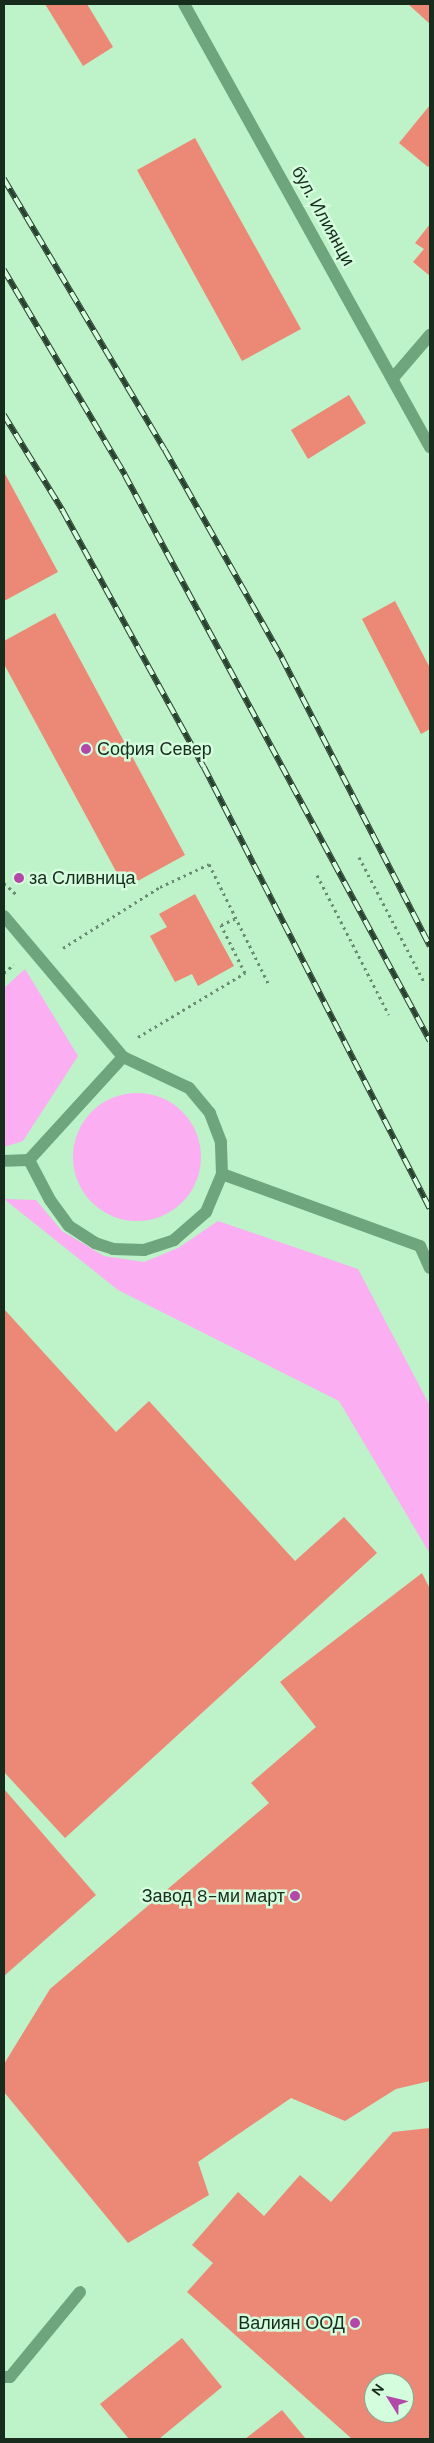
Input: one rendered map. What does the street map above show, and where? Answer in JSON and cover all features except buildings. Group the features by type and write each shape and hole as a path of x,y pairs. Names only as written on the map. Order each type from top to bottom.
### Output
{"street":[{"name":"бул. Илиянци","path":"184,4 430,447"},
{"path":"393,378 430,335"},
{"path":"4,916 123,1058 189,1088 210,1113 221,1142 222,1174 206,1212 174,1240 144,1250 113,1249 95,1243 69,1226 50,1200 29,1160"},
{"path":"4,1161 29,1160 123,1058"},
{"path":"222,1174 420,1246 430,1268"},
{"path":"4,2378 10,2377 80,2292"}],"path":[{"path":"359,856 425,984"},
{"path":"63,948 160,887 209,864 269,985"},
{"path":"317,874 389,1015"},
{"path":"137,1037 245,973 221,925 236,918"}],"shaded area":[{"path":"25,969 78,1056 23,1141 4,1147 4,988"},
{"path":"137,1093 161,1098 182,1112 196,1133 201,1157 196,1181 182,1202 161,1216 137,1221 113,1216 92,1202 78,1181 73,1157 78,1133 92,1112 113,1098"},
{"path":"4,1199 36,1200 62,1231 104,1256 144,1262 178,1248 218,1221 358,1269 430,1406 430,1554 339,1401 118,1290"}],"railway":[{"path":"4,179 165,450 282,658 430,946"},
{"path":"4,270 125,475 430,1041"},
{"path":"4,415 63,511 204,767 430,1208"}],"place":[{"name":"София Север","path":"86,749"},
{"name":"за Сливница","path":"19,878"},
{"name":"Завод 8-ми март","path":"295,1896"},
{"name":"Валиян ООД","path":"355,2323"}]}
